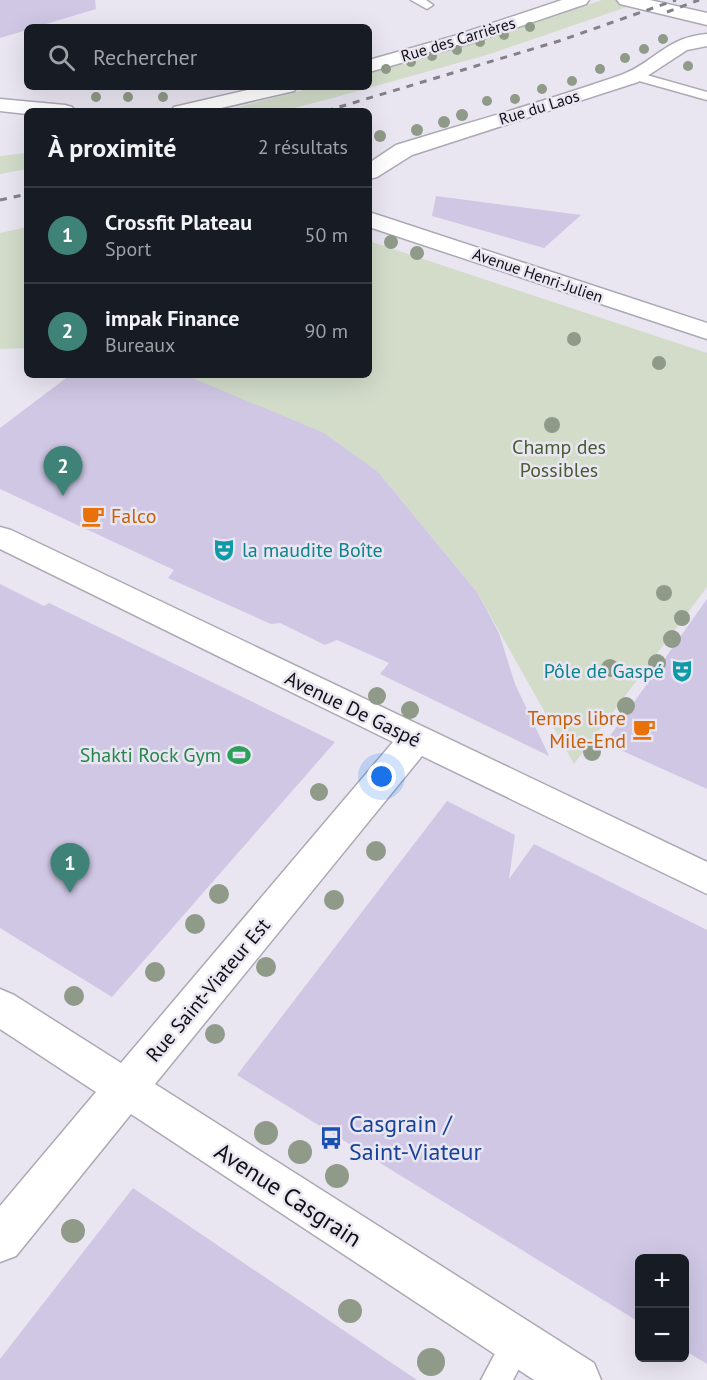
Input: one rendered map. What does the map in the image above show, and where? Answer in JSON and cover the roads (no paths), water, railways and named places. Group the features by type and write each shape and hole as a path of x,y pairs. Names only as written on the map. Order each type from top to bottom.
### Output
{"street":[{"path":"531,0 555,9"},
{"name":"Rue des Carrières","path":"372,65 451,43 579,0"},
{"path":"626,0 707,19"},
{"path":"666,0 707,10"},
{"name":"Rue du Laos","path":"372,170 405,150 636,76 680,46 693,41 707,40"},
{"path":"194,108 274,90"},
{"path":"0,105 32,108"},
{"name":"Avenue Henri-Julien","path":"372,220 707,332"},
{"name":"Avenue De Gaspé","path":"0,537 707,879"},
{"name":"Rue Saint-Viateur Est","path":"0,1240 416,739"},
{"name":"Avenue Casgrain","path":"0,1008 577,1380"}],"lane":[{"path":"636,76 707,96"},
{"path":"496,1380 518,1342"}],"railway":[{"path":"336,108 559,41 676,0"},
{"path":"667,12 699,0"},
{"path":"0,200 24,195"}],"place":[{"name":"impak Finance","path":"63,496"},
{"name":"Falco","path":"93,516"},
{"name":"la maudite Boîte","path":"224,550"},
{"name":"Pôle de Gaspé","path":"682,671"},
{"name":"Temps libre Mile-End","path":"644,729"},
{"name":"Shakti Rock Gym","path":"239,755"},
{"name":"Crossfit Plateau","path":"70,893"},
{"name":"Casgrain / Saint-Viateur","path":"331,1138"}],"park label":[{"name":"Champ des Possibles","path":"559,458"}]}
